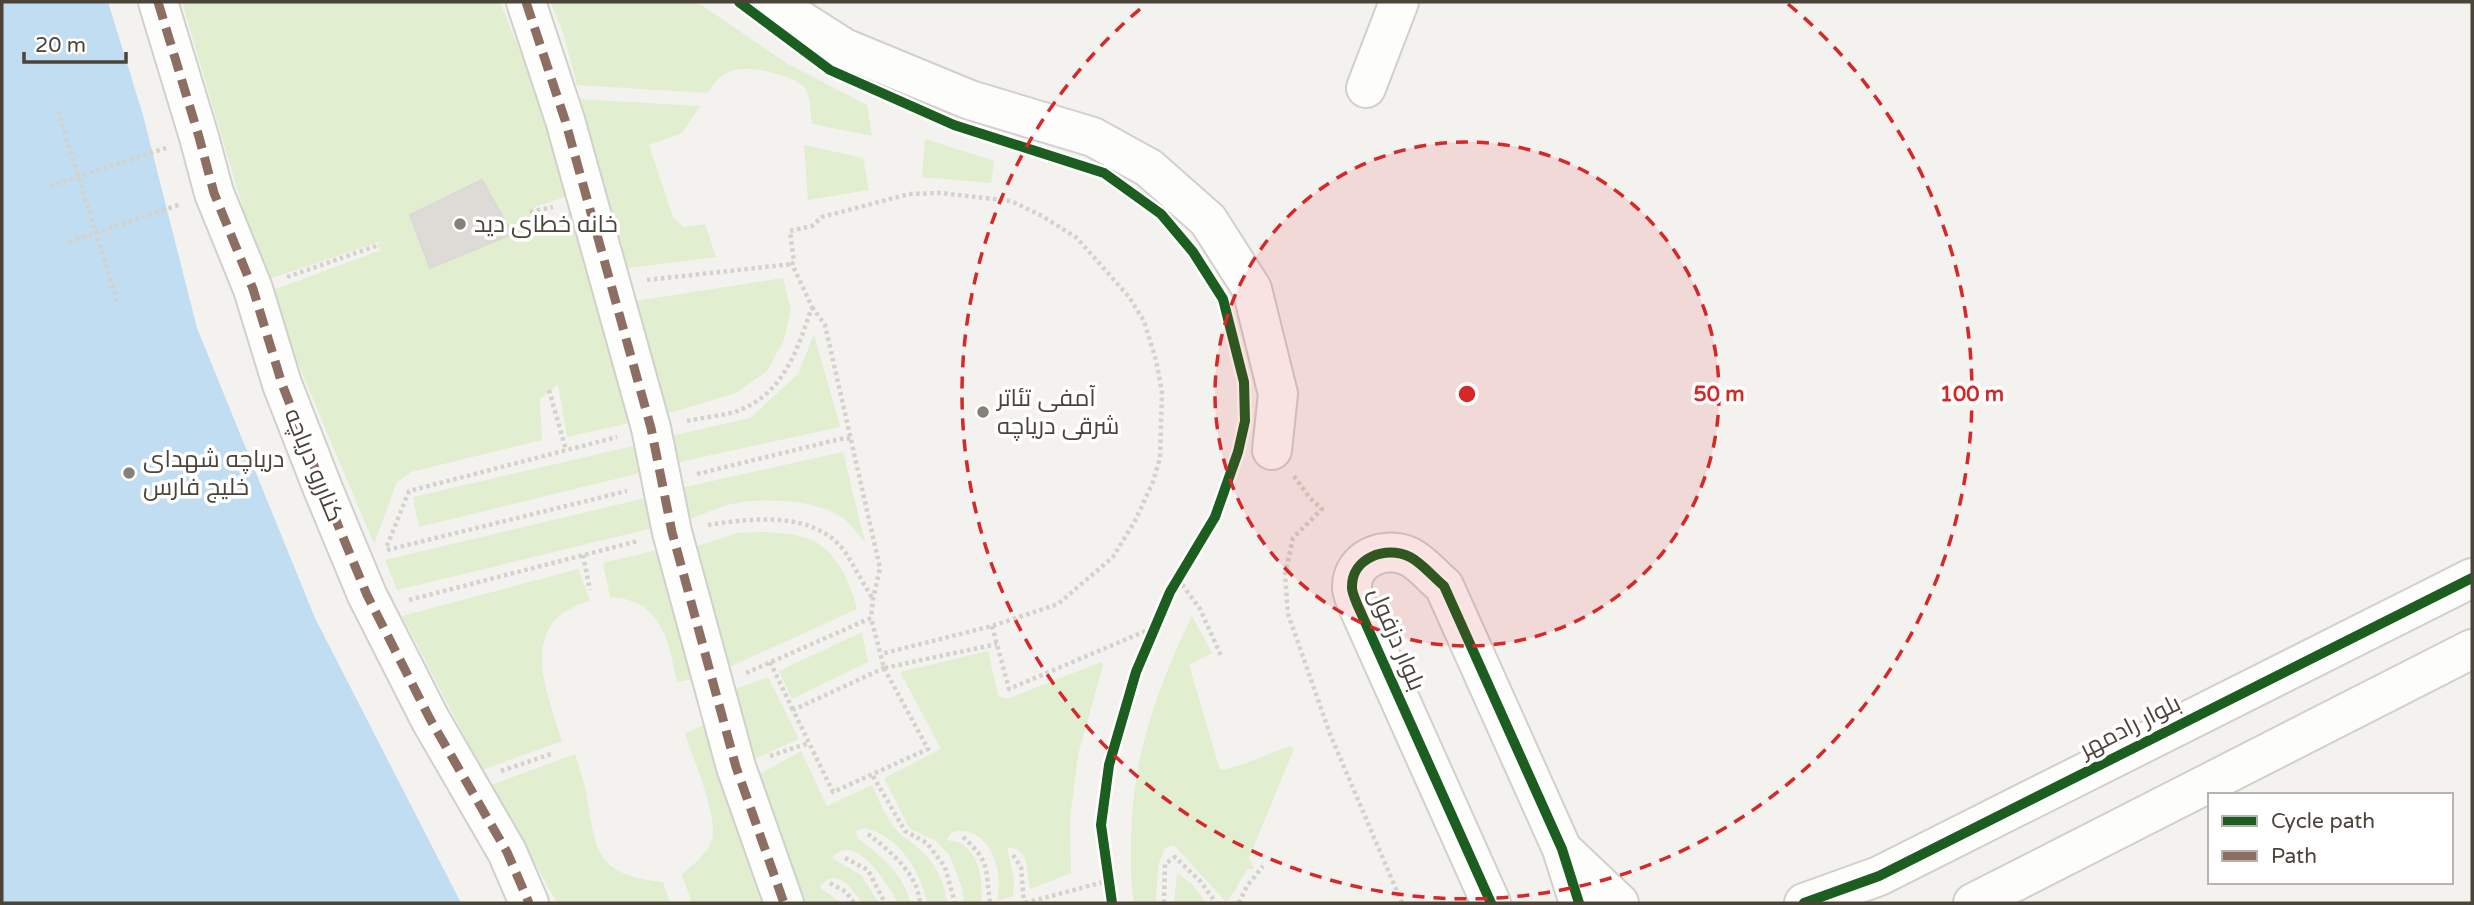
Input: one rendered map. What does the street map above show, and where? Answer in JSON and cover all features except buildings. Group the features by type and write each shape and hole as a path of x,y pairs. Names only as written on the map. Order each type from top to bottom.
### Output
{"street":[{"name":"کناررو دریاچه","path":"158,2 214,193 253,289 282,384 352,558 374,609 430,719 507,852 529,903"},
{"path":"526,2 565,120 611,284 650,428 672,532 736,767 784,903"},
{"path":"772,2 844,48 970,100 1093,137 1149,167 1208,220 1252,289 1278,394 1272,450"},
{"path":"1366,88 1399,2"},
{"name":"بلوار دزفول","path":"1491,903 1357,604 1352,587 1358,569 1369,556 1383,552 1409,556 1444,586 1562,849 1579,903"},
{"name":"بلوار رادمهر","path":"1804,903 1879,876 2472,578"},
{"path":"1973,903 2472,649"},
{"path":"1562,849 1619,903"}],"path":[{"path":"58,111 117,301"},
{"path":"50,186 174,145"},
{"path":"611,284 792,264 794,262 790,231 812,226 822,216 909,194 959,194 1011,201 1077,238 1115,279 1144,321 1156,360 1161,392 1160,458 1153,482 1135,521 1113,557 1058,604 992,626 881,654"},
{"path":"69,242 187,203"},
{"path":"253,289 376,246"},
{"path":"770,663 834,793 929,749 884,668 871,618 880,568 825,325 813,307"},
{"path":"548,390 566,450"},
{"path":"352,558 852,438"},
{"path":"1272,450 1309,497 1322,509 1293,538 1285,574 1288,614 1330,734 1402,903"},
{"path":"374,609 672,532 756,518 795,522 828,534 844,551 873,599"},
{"path":"583,555 590,590"},
{"path":"1170,592 1181,574"},
{"path":"1181,574 1222,658"},
{"path":"1150,638 1160,615"},
{"path":"714,687 871,618"},
{"path":"992,626 1009,689 1155,627"},
{"path":"793,710 884,668 997,644"},
{"path":"467,783 554,753"},
{"path":"873,776 905,831 927,843 946,867 955,903"},
{"path":"868,834 884,846 905,869 915,883 920,903"},
{"path":"963,837 979,852 987,866 990,903"},
{"path":"1013,855 1021,867 1025,903 1108,881"},
{"path":"1164,903 1165,864 1175,857 1201,882 1216,903"},
{"path":"845,858 868,870 885,903"},
{"path":"1239,903 1247,886 1263,866"},
{"path":"830,883 846,892 853,903"}],"green space":[{"path":"182,2 500,2 544,110 565,197 535,207 530,212 545,222 573,212 629,423 567,437 558,384 540,399 542,440 411,472 397,482 374,544 268,292 381,250 376,246 382,241 266,280"},
{"path":"550,2 697,2 788,64 867,105 872,136 812,124 809,99 804,87 782,75 762,70 743,69 727,73 716,81 708,93 577,85 562,29"},
{"path":"576,99 700,106 682,133 649,145 673,217 683,227 705,224 716,257 627,268"},
{"path":"925,139 994,161 991,183 922,177"},
{"path":"804,145 863,158 869,190 808,200"},
{"path":"783,278 791,309 784,340 767,371 736,393 663,415 629,302"},
{"path":"814,334 840,427 675,463 671,436 750,418 798,374"},
{"path":"638,445 644,472 419,527 413,497"},
{"path":"843,452 865,542 843,518 803,503 740,502 691,519 681,488"},
{"path":"650,497 653,528 397,590 385,560"},
{"path":"765,532 804,537 819,544 841,568 857,609 723,670 691,548 738,533"},
{"path":"662,549 699,678 677,682 666,637 660,624 641,606 610,597 603,563"},
{"path":"578,569 590,600 556,619 547,632 543,647 544,679 562,741 482,770 402,616"},
{"path":"1192,616 1212,653 1189,665 1220,770 1291,746 1294,749 1249,858 1254,869 1248,869 1226,902 1174,845 1165,848 1158,866 1156,903 1134,903 1131,844 1135,784 1157,699"},
{"path":"862,632 868,662 792,699 779,671"},
{"path":"988,651 998,696 1007,699 1100,662 1103,665 1078,755 1070,818 1071,873 1030,889 1024,856 1007,847 1014,879 1013,896 997,901 999,876 988,847 977,835 961,831 951,833 947,840 960,843 974,857 982,888 981,903 964,903 962,888 950,856 936,841 909,828 884,778 941,749 900,672"},
{"path":"768,677 799,739 752,760 731,691"},
{"path":"709,723 762,903 692,903 682,875 705,852 713,833 709,805 685,733"},
{"path":"801,751 827,806 872,785 895,828 926,855 936,869 947,903 927,903 919,878 906,856 888,838 865,828 856,831 857,837 895,872 911,903 898,903 870,863 851,850 841,851 832,858 861,875 879,903 862,903 844,882 833,878 821,885 821,888 841,903 795,903 753,778"},
{"path":"575,754 602,856 611,866 623,873 663,882 670,903 557,903 491,785"},
{"path":"1177,873 1192,884 1206,903 1174,903"}],"water":[{"name":"دریاچه شهدای خلیج فارس","path":"2,2 108,2 143,115 197,328 315,618 461,903 2,903"}],"marked path":[{"path":"158,2 214,193 253,289 282,384 323,489 367,595 430,719 507,852 529,903"},
{"path":"526,2 565,120 651,428 672,532 736,767 784,903"}],"cycle path":[{"path":"739,2 830,70 954,125 1104,173 1161,214 1193,252 1223,299 1244,382 1245,421 1238,452 1215,517 1170,592 1136,672 1109,765 1101,825 1112,903"},
{"path":"1491,903 1353,594 1353,578 1357,569 1364,562 1381,554 1410,557 1444,586 1562,849 1579,903"},
{"path":"1804,903 1879,876 2472,578"}],"place":[{"name":"خانه خطای دید","path":"460,224"},
{"name":"آمفی تئاتر شرقی دریاچه","path":"983,412"},
{"name":"دریاچه شهدای خلیج فارس","path":"129,473"}]}
